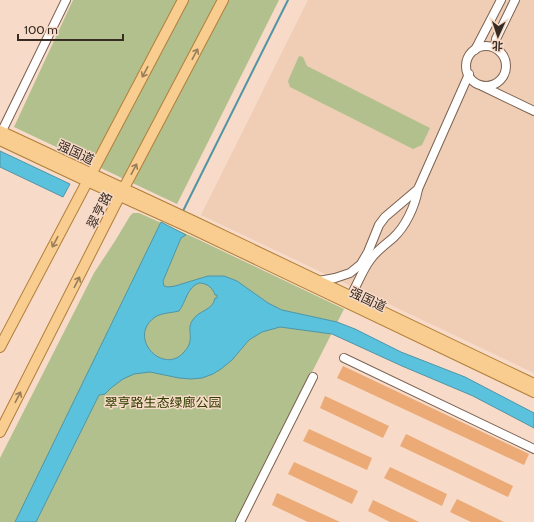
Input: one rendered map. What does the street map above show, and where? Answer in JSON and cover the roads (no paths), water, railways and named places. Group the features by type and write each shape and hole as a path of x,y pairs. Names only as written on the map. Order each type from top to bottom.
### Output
{"main road":[{"name":"翠亨路","path":"0,348 184,0"},
{"name":"翠亨路","path":"0,432 120,196 223,0"},
{"name":"强国道","path":"0,134 87,181 120,196 161,210 193,225 534,392"},
{"name":"强国道","path":"193,225 318,281 348,300 534,384"}],"street":[{"path":"0,134 66,0"},
{"path":"501,0 475,50 469,57 467,62 469,74 478,84 534,111"},
{"path":"495,48 496,39 515,0"},
{"path":"475,50 485,46 495,48 503,55 506,62 506,71 497,82 485,85 478,84"},
{"path":"348,300 362,271 371,258 394,237 404,225 416,199 418,189 469,74"},
{"path":"318,281 335,278 350,273 361,264 368,252 379,225 385,217 418,189"},
{"path":"344,358 534,449"},
{"path":"240,522 313,378"}],"water":[{"path":"0,151 70,184 63,197 0,167"},
{"path":"161,222 186,235 181,238 163,281 164,286 175,286 208,276 224,276 237,281 268,303 282,310 337,322 355,329 401,352 465,377 534,413 534,428 473,396 332,334 280,327 262,332 249,340 232,360 213,374 202,378 191,379 150,372 134,374 123,379 105,394 99,395 36,522 15,522","holes":["202,283 211,288 215,295 217,295 217,298 215,298 211,306 195,317 192,321 190,325 190,339 188,347 176,358 167,360 158,357 146,344 144,335 147,326 157,316 179,311 189,291 195,285"]}],"waterway":[{"path":"182,213 288,0"}],"park label":[{"name":"翠亨路生态绿廊公园","path":"163,402"}]}
